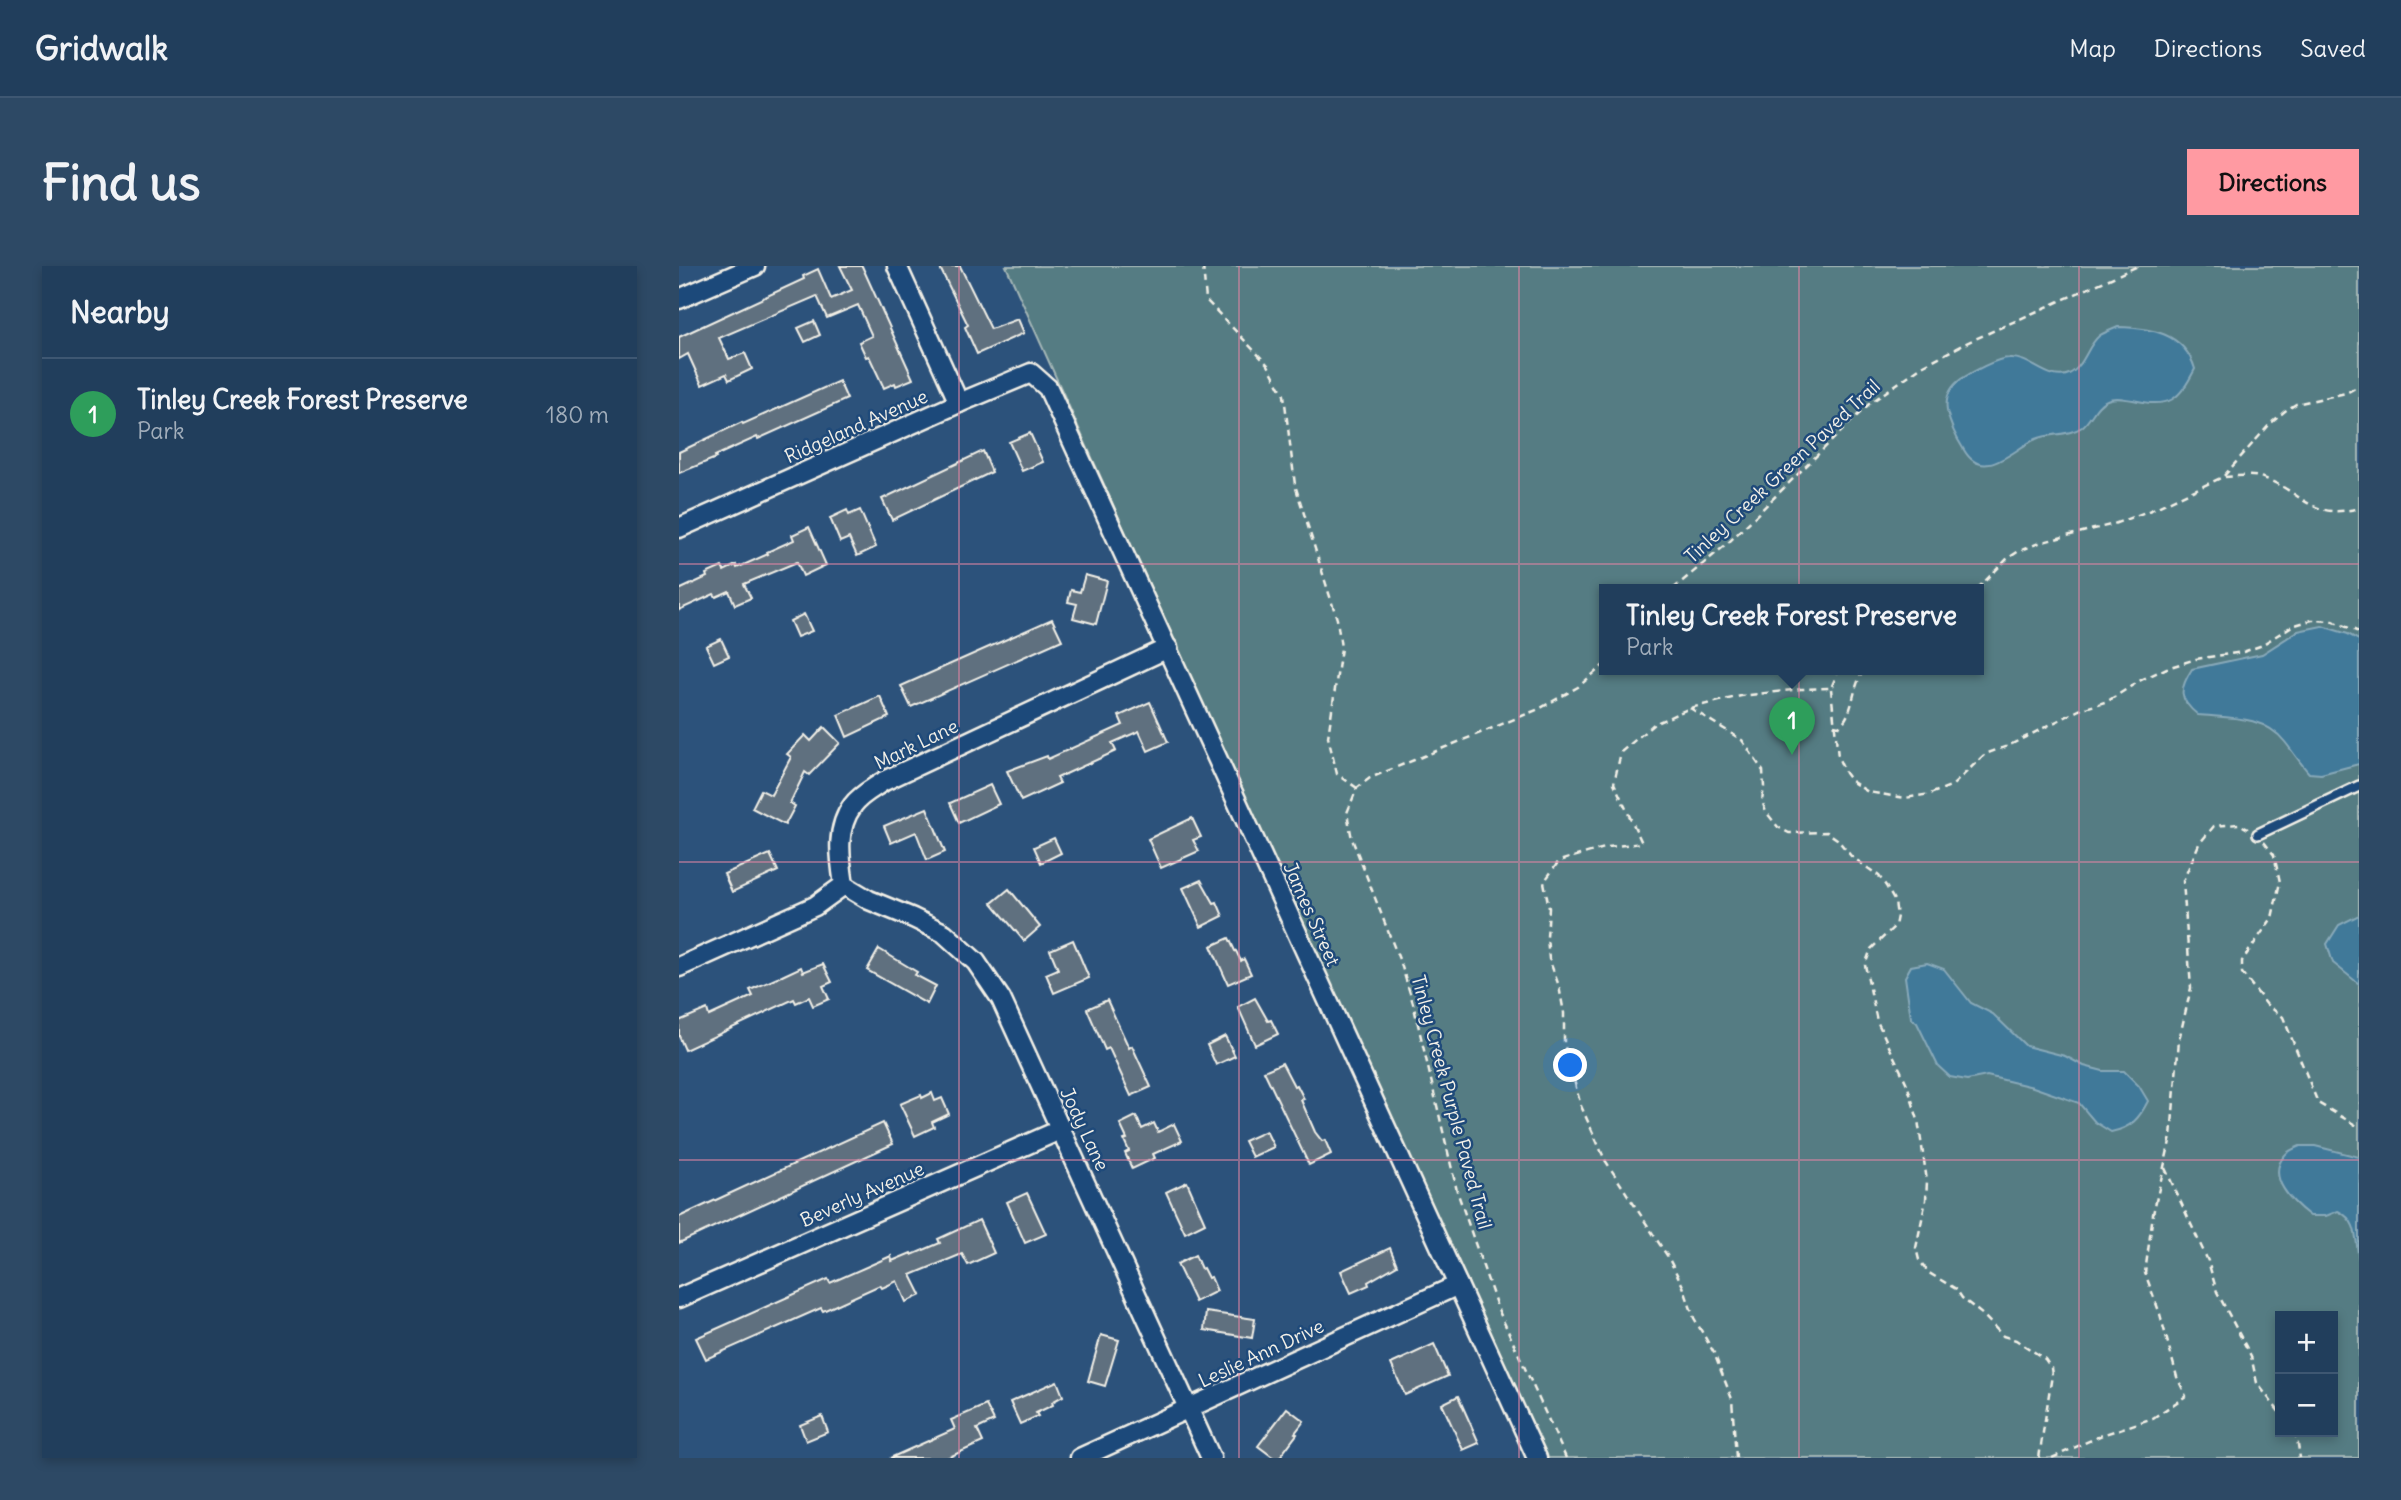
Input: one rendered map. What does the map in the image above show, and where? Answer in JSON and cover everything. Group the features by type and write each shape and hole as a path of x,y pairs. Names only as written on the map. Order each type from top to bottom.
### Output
{"street":[{"path":"679,299 755,266"},
{"path":"897,266 959,403"},
{"name":"Ridgeland Avenue","path":"679,528 1031,373 1048,388"},
{"name":"James Street","path":"1048,388 1537,1458"},
{"name":"Mark Lane","path":"844,885 839,851 842,826 854,804 884,781 1168,648"},
{"path":"679,968 815,906 844,885"},
{"name":"Jody Lane","path":"844,885 869,900 944,933 976,962 1001,999 1211,1458"},
{"name":"Beverly Avenue","path":"679,1298 1062,1129"},
{"name":"Leslie Ann Drive","path":"1080,1458 1458,1285"}],"lane":[{"path":"2257,834 2359,786"}],"path":[{"path":"1203,266 1206,300 1268,365 1284,395 1295,485 1337,619 1341,648 1328,737 1337,774 1357,788 1370,778 1539,709 1578,687 1599,669"},
{"name":"Tinley Creek Green Paved Trail","path":"1678,584 1728,543 1869,404 1922,366 1964,344 2138,266"},
{"path":"2223,477 2285,411 2296,404 2346,393 2359,386"},
{"path":"1982,584 2019,551 2039,543 2114,524 2223,477 2247,475 2265,478 2307,504 2329,512 2359,508"},
{"path":"1836,675 1831,688 1840,765 1859,788 1884,796 1918,796 1952,785 1985,754 2008,746 2079,710 2108,701 2141,680 2167,668 2196,659 2243,652 2260,646 2292,626 2312,620 2332,621 2359,632"},
{"path":"1834,724 1839,726 1845,721 1855,685 1861,675"},
{"path":"1736,1458 1732,1399 1714,1353 1694,1318 1683,1286 1668,1257 1605,1160 1581,1106 1564,1042 1564,1013 1559,986 1549,959 1549,908 1544,882 1559,861 1608,847 1642,843 1615,783 1621,751 1654,724 1690,708 1741,696 1801,688 1831,688"},
{"path":"1690,708 1742,740 1762,771 1762,801 1772,821 1789,832 1827,832 1837,839 1851,856 1879,876 1895,902 1895,926 1871,949 1865,965 1877,1021 1907,1084 1918,1120 1927,1181 1916,1248 1919,1259 1929,1273 1956,1289 1962,1298 2003,1336 2016,1340 2045,1359 2051,1368 2039,1458"},
{"name":"Tinley Creek Purple Paved Trail","path":"1357,788 1347,813 1352,839 1402,967 1413,1003 1457,1191 1497,1307 1566,1458"},
{"path":"2052,1458 2102,1435 2153,1418 2186,1396 2177,1377 2160,1314 2145,1273 2153,1214 2171,1137 2179,1040 2191,988 2183,881 2199,844 2214,826 2239,824 2257,834 2274,855 2280,883 2273,918 2242,961 2242,974 2266,1005 2283,1017 2318,1102 2359,1127"},
{"path":"2164,1167 2209,1261 2217,1292 2251,1356 2257,1383 2275,1406"},
{"path":"2296,1437 2300,1458"}],"green space":[{"path":"1006,266 2359,266 2359,1458 1541,1458"}],"water":[{"path":"2118,327 2164,334 2183,347 2195,369 2178,395 2172,400 2156,403 2110,399 2099,405 2077,430 2036,439 1990,464 1980,464 1972,460 1956,437 1947,411 1948,397 1957,382 1998,360 2009,358 2017,358 2054,375 2069,374 2078,367 2099,336"},
{"path":"2322,626 2359,640 2359,764 2321,774 2309,773 2285,742 2267,727 2245,720 2198,715 2184,699 2183,688 2192,669 2262,654 2298,631"},
{"path":"2359,915 2359,984 2333,963 2327,944 2339,925"},
{"path":"1927,963 1944,969 1971,1003 1993,1014 2026,1046 2065,1056 2084,1066 2103,1071 2124,1071 2139,1086 2148,1101 2141,1113 2134,1122 2111,1132 2095,1122 2079,1103 2033,1087 1987,1076 1967,1080 1950,1077 1938,1066 1917,1023 1911,1018 1905,977 1911,966"},
{"path":"2300,1146 2315,1146 2359,1157 2359,1260 2355,1232 2345,1215 2338,1211 2326,1216 2310,1216 2284,1189 2278,1172 2280,1163 2286,1154"}],"building":[{"path":"840,266 862,266 913,379 884,388 869,356 866,357 859,342 872,336 858,305 827,318 817,296 719,338 729,359 745,353 752,369 729,380 726,374 702,385 688,354 679,359 679,337 804,279 803,276 818,269 831,299 852,290"},
{"path":"939,266 960,266 991,329 1018,319 1024,333 977,354 965,327 968,325"},
{"path":"814,321 820,335 805,342 798,328"},
{"path":"839,381 847,399 679,473 679,452"},
{"path":"1030,433 1043,462 1022,471 1009,442"},
{"path":"983,451 992,472 892,520 882,499"},
{"path":"847,510 849,515 860,510 876,547 857,556 849,538 840,542 830,518"},
{"path":"809,527 826,565 803,576 797,562 744,584 751,598 735,605 729,591 716,597 714,594 679,610 679,590 722,567 724,571 736,565 737,568 768,554 767,552 794,540 792,535"},
{"path":"1085,575 1107,581 1096,624 1073,618 1077,604 1068,602 1071,590 1080,592"},
{"path":"804,614 812,631 797,637 790,621"},
{"path":"1052,619 1062,640 911,707 901,686"},
{"path":"721,639 729,656 714,663 706,646"},
{"path":"880,696 889,717 847,737 838,715"},
{"path":"1150,702 1168,742 1148,751 1139,731 1112,743 1116,751 1057,778 1060,783 1021,801 1007,771 1047,756 1048,759 1123,725 1119,716"},
{"path":"824,727 840,743 809,775 805,772 790,803 795,806 785,825 752,808 761,790 771,795 791,757 787,754 805,735 811,741"},
{"path":"990,785 999,804 959,823 950,803"},
{"path":"927,808 945,852 927,860 916,832 891,843 884,826"},
{"path":"1192,818 1201,837 1193,840 1199,851 1161,868 1148,839"},
{"path":"1054,838 1061,853 1041,863 1034,847"},
{"path":"770,854 778,871 732,892 724,874"},
{"path":"1201,880 1214,903 1217,902 1223,916 1201,927 1183,888"},
{"path":"1009,889 1040,927 1024,941 992,903"},
{"path":"1229,938 1251,974 1228,984 1211,946"},
{"path":"1073,940 1089,978 1054,993 1046,974 1058,969 1050,950"},
{"path":"879,949 917,972 915,975 936,986 927,1004 867,970"},
{"path":"823,964 832,982 823,986 829,999 813,1006 809,997 796,1003 794,999 685,1050 679,1036 679,1021 707,1009 709,1016 753,996 750,990 801,967 803,972"},
{"path":"1255,998 1278,1034 1255,1045 1238,1007"},
{"path":"1107,1000 1151,1087 1131,1096 1109,1048 1105,1050 1087,1009"},
{"path":"1225,1036 1235,1056 1216,1065 1207,1045"},
{"path":"1282,1063 1304,1099 1301,1100 1315,1132 1322,1141 1325,1140 1331,1154 1309,1165 1264,1071"},
{"path":"932,1093 935,1101 942,1098 949,1114 932,1122 934,1127 915,1136 900,1104"},
{"path":"1136,1116 1142,1129 1154,1123 1158,1132 1174,1124 1182,1141 1153,1154 1155,1158 1132,1169 1125,1153 1129,1151 1124,1140 1127,1139 1120,1124"},
{"path":"883,1123 893,1144 679,1243 679,1217"},
{"path":"1266,1131 1274,1147 1252,1157 1244,1141"},
{"path":"1187,1182 1205,1223 1185,1233 1166,1192"},
{"path":"1027,1193 1046,1234 1025,1243 1007,1202"},
{"path":"979,1220 994,1253 968,1265 962,1254 911,1275 921,1295 906,1302 897,1281 882,1288 880,1285 706,1359 696,1338 828,1279 830,1283 891,1256 892,1261 911,1253 912,1255 940,1243 938,1239"},
{"path":"1390,1248 1397,1265 1368,1282 1369,1285 1351,1293 1341,1271"},
{"path":"1195,1255 1201,1269 1203,1268 1208,1278 1211,1277 1217,1291 1195,1302 1177,1264"},
{"path":"1206,1312 1255,1319 1252,1338 1204,1330"},
{"path":"1101,1335 1119,1340 1105,1386 1088,1381"},
{"path":"1434,1344 1448,1376 1405,1395 1391,1364"},
{"path":"1057,1381 1063,1396 1052,1402 1053,1405 1036,1413 1038,1416 1020,1424 1010,1402"},
{"path":"1458,1396 1479,1443 1463,1450 1442,1404"},
{"path":"986,1405 994,1421 977,1429 983,1442 947,1458 890,1458 955,1429 951,1420"},
{"path":"1287,1408 1304,1421 1279,1458 1274,1458 1258,1446"},
{"path":"822,1416 828,1432 806,1441 800,1425"}],"place":[{"name":"Tinley Creek Forest Preserve","path":"1792,755"}]}
